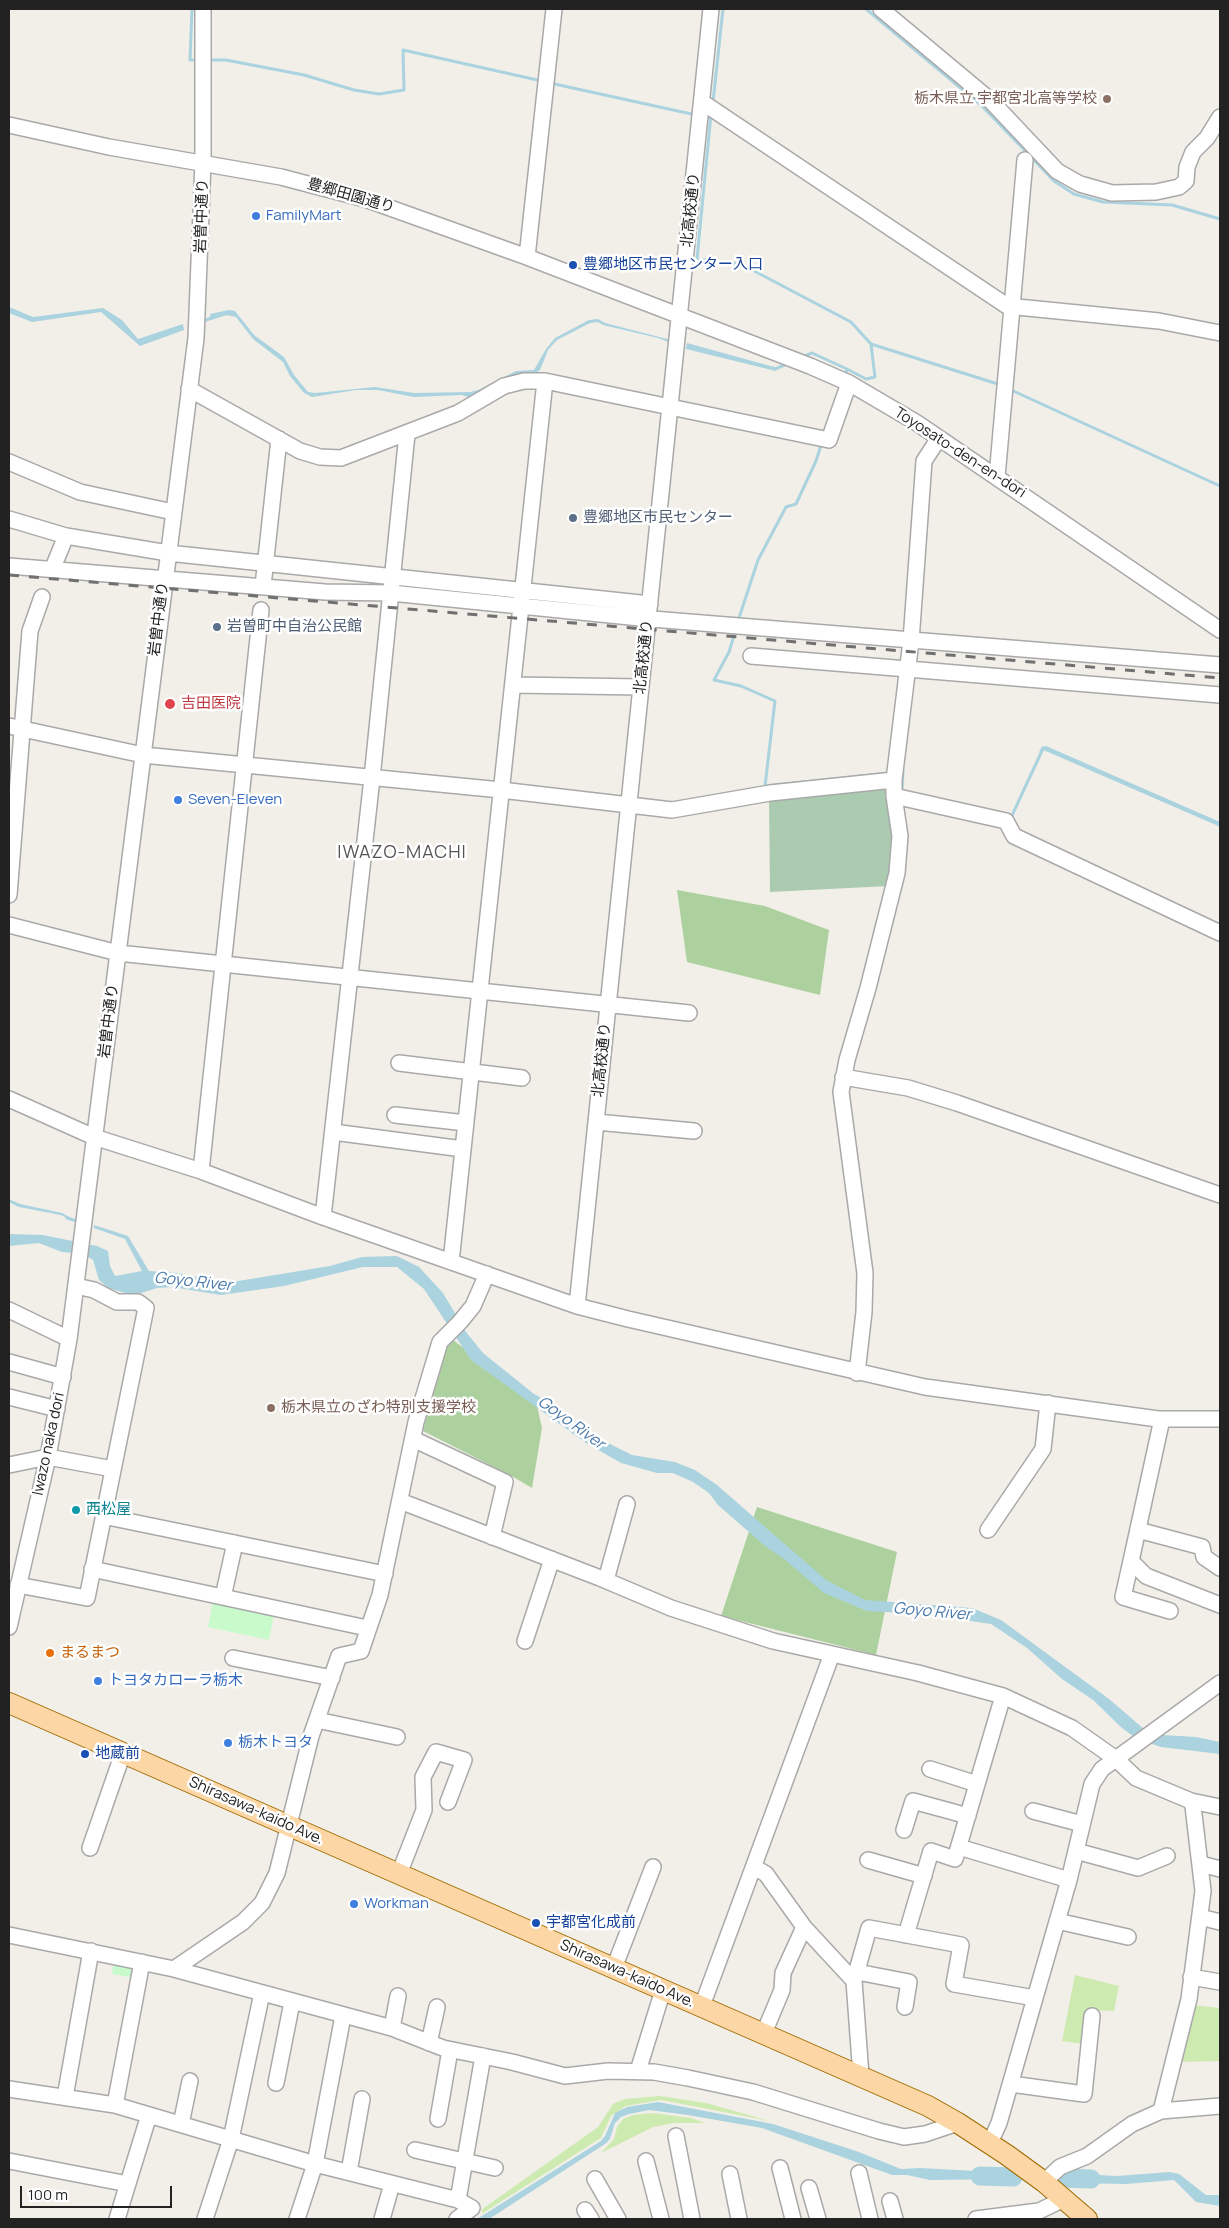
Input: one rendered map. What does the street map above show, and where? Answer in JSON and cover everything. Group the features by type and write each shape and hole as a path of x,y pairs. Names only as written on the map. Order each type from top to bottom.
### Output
{"main road":[{"name":"Shirasawa-kaido Ave.","path":"9,1703 860,2076 958,2123 990,2143 1044,2182 1087,2219"}],"street":[{"name":"岩曽中通り","path":"80,1259 198,306 203,162 203,9"},
{"path":"527,257 554,9"},
{"name":"北高校通り","path":"577,1306 711,9"},
{"path":"881,9 990,100 1057,171 1080,184 1112,193 1156,192 1179,186 1186,181 1187,167 1193,152 1207,138 1220,117"},
{"path":"702,102 1012,308 1159,321 1220,333"},
{"name":"豊郷田園通り","path":"9,125 109,147 282,177 364,198 680,315"},
{"path":"997,477 1025,160"},
{"name":"Toyosato-den-en-dori","path":"680,315 849,383 939,438 1220,630"},
{"path":"189,389 300,450 320,457 340,458 458,413 504,386 524,381 545,381 829,440 849,383"},
{"path":"451,1262 545,381"},
{"path":"323,1217 351,977 407,434"},
{"path":"857,1373 864,1312 864,1273 841,1092 843,1077 897,873 900,836 894,796 894,780 911,641 924,461 939,438"},
{"path":"263,586 279,439"},
{"path":"9,462 80,492 173,512"},
{"path":"9,519 66,536 168,553 523,590 649,612 911,641 1220,665"},
{"path":"52,570 66,536"},
{"path":"9,566 325,592 391,593 521,606 649,612"},
{"path":"9,895 15,728 30,631 42,597"},
{"path":"201,1171 261,610"},
{"path":"751,656 1220,695"},
{"path":"512,685 641,687"},
{"path":"15,728 143,755 501,790 672,810 770,793 894,780"},
{"path":"894,796 1006,821 1014,836 1220,933"},
{"path":"9,925 118,953 689,1013"},
{"path":"399,1063 522,1078"},
{"path":"843,1077 908,1088 948,1100 1220,1195"},
{"path":"9,1099 94,1137 201,1171 323,1217 577,1306 628,1320 925,1387 1162,1419 1220,1419"},
{"path":"395,1115 466,1123"},
{"path":"596,1122 694,1131"},
{"path":"333,1132 463,1149"},
{"name":"Iwazo naka dori","path":"9,1627 16,1579 48,1457 69,1340 80,1259"},
{"path":"174,1969 243,1922 262,1904 277,1873 317,1720 339,1656 361,1651 367,1628 380,1595 413,1439 440,1342 473,1306 487,1274"},
{"path":"16,1579 87,1598 146,1308 138,1302 117,1302 94,1290 76,1286"},
{"path":"9,1310 69,1340"},
{"path":"9,1362 63,1377"},
{"path":"9,1397 57,1409"},
{"path":"988,1530 1043,1449 1048,1404"},
{"path":"1162,1419 1123,1597 1170,1611"},
{"path":"413,1439 505,1482 492,1537"},
{"path":"9,1466 48,1457 113,1469"},
{"path":"400,1502 606,1580 671,1608 764,1638 918,1673 1003,1696 1072,1728 1116,1759 1136,1778 1190,1800 1220,1807"},
{"path":"606,1580 627,1504"},
{"path":"103,1516 385,1574"},
{"path":"1138,1530 1202,1547 1204,1557 1220,1568"},
{"path":"223,1597 235,1543"},
{"path":"525,1641 552,1559"},
{"path":"1131,1561 1146,1576 1220,1606"},
{"path":"92,1569 367,1628"},
{"path":"702,2006 832,1654"},
{"path":"233,1658 332,1678"},
{"path":"990,2143 1000,2123 1069,1880 1092,1784 1102,1769 1220,1683"},
{"path":"906,1935 931,1851 956,1859 1003,1696"},
{"path":"317,1720 397,1737"},
{"path":"399,1874 424,1810 423,1777 436,1752 464,1760 448,1802"},
{"path":"90,1848 123,1753"},
{"path":"930,1769 977,1784"},
{"path":"1161,2111 1189,1999 1203,1891 1193,1806 1190,1800"},
{"path":"904,1830 913,1801 968,1816"},
{"path":"1033,1811 1082,1824"},
{"path":"959,1847 1069,1880"},
{"path":"1076,1851 1138,1868 1167,1856"},
{"path":"868,1860 924,1876"},
{"path":"1201,1864 1220,1869"},
{"path":"614,1968 653,1867"},
{"path":"754,1867 766,1874 804,1927 856,1976 909,1982 905,2007"},
{"path":"1200,1917 1220,1922"},
{"path":"1057,1922 1128,1937"},
{"path":"764,2033 782,1990 783,1973 804,1927"},
{"path":"860,2076 856,1976 869,1928 961,1946 954,1984 1035,1998"},
{"path":"9,1935 174,1969 392,2028 450,2050 512,2062 565,2076 608,2070 638,2071 688,2078 754,2092 904,2137 925,2134 958,2123"},
{"path":"65,2098 90,1951"},
{"path":"115,2105 142,1962"},
{"path":"1191,1978 1220,1982"},
{"path":"638,2071 664,1990"},
{"path":"205,2219 231,2139 262,1993"},
{"path":"392,2028 398,1996"},
{"path":"276,2083 292,2002"},
{"path":"429,2043 438,2007"},
{"path":"297,2219 315,2164 344,2016"},
{"path":"1011,2084 1084,2094 1092,2016"},
{"path":"438,2119 450,2050"},
{"path":"458,2200 483,2056"},
{"path":"181,2124 190,2080"},
{"path":"9,2089 115,2105 315,2164 458,2200 472,2208 457,2219"},
{"path":"349,2172 362,2099"},
{"path":"1044,2182 1060,2167 1087,2156 1132,2124 1161,2111 1220,2106"},
{"path":"117,2219 149,2115"},
{"path":"676,2136 692,2219"},
{"path":"415,2150 496,2168"},
{"path":"646,2160 661,2219"},
{"path":"9,2161 128,2184"},
{"path":"780,2168 794,2219"},
{"path":"859,2173 870,2219"},
{"path":"730,2174 739,2219"},
{"path":"595,2179 618,2219"},
{"path":"382,2219 392,2184"},
{"path":"809,2188 818,2219"},
{"path":"977,2219 1039,2211 1064,2199"},
{"path":"890,2201 895,2219"}],"green space":[{"path":"886,784 895,832 888,886 770,892 769,796"},
{"path":"677,890 765,906 829,930 820,995 687,962"},
{"path":"452,1339 537,1406 542,1428 532,1488 423,1431 444,1351"},
{"path":"757,1507 897,1552 876,1655 721,1616"},
{"path":"213,1601 274,1614 269,1640 208,1627"},
{"path":"114,1959 134,1963 135,1978 112,1974"},
{"path":"1075,1975 1119,1986 1114,2011 1087,2010 1083,2044 1062,2041"},
{"path":"1192,2005 1220,2008 1220,2061 1178,2062"},
{"path":"660,2096 706,2103 770,2121 661,2100 626,2106 611,2116 601,2138 483,2213 481,2210 598,2127 613,2104 625,2099"},
{"path":"653,2113 691,2118 705,2123 674,2123 653,2127 601,2153 614,2139 617,2127 623,2119 633,2115"}],"water":[{"path":"9,307 33,317 103,308 122,320 138,339 183,324 184,330 140,346 101,312 32,322 9,313"},
{"path":"229,310 235,311 254,335 284,357 294,375 308,392 315,393 375,387 414,393 470,392 478,390 516,371 534,370 555,338 589,320 598,319 605,323 671,340 671,343 658,338 603,325 598,322 590,323 557,340 548,350 540,370 533,375 514,375 471,398 462,395 414,397 378,390 356,390 312,397 304,393 290,376 283,362 253,339 236,317 227,315 211,320 210,314"},
{"path":"687,343 774,367 776,371 686,349"},
{"path":"1046,746 1220,822 1220,824 1045,748 1013,817 1011,814 1042,747"},
{"path":"9,1199 20,1204 62,1213 71,1218 70,1220 61,1215 19,1207 9,1202"},
{"name":"Goyo River","path":"94,1225 128,1236 149,1271 177,1273 226,1283 330,1266 362,1257 397,1256 419,1267 443,1293 466,1332 483,1353 534,1394 553,1404 594,1436 632,1455 675,1462 695,1470 717,1485 826,1580 865,1600 972,1608 1001,1620 1109,1699 1144,1729 1163,1735 1196,1737 1220,1742 1220,1754 1161,1747 1137,1739 1122,1728 1093,1700 1062,1679 1027,1648 991,1624 922,1614 867,1611 824,1593 784,1559 765,1546 718,1505 709,1493 693,1482 673,1473 657,1473 621,1463 586,1443 471,1360 424,1289 397,1267 363,1267 284,1286 221,1295 172,1287 129,1294 108,1288 99,1280 93,1260 84,1254 62,1252 39,1243 9,1246 9,1234 43,1235 97,1246 108,1251 110,1266 115,1276 142,1271 125,1239 94,1228"},
{"path":"658,2102 773,2124 859,2152 901,2169 919,2168 996,2172 1001,2173 1008,2179 930,2180 907,2175 892,2175 762,2128 649,2110 621,2117 615,2123 610,2139 605,2144 489,2219 477,2219 601,2141 615,2113 627,2107"},
{"path":"1170,2172 1179,2174 1206,2195 1220,2195 1220,2206 1196,2202 1174,2180 1126,2184 1069,2183 1062,2173 1117,2176"}],"waterway":[{"path":"192,9 190,60 198,60"},
{"path":"713,102 723,9"},
{"path":"866,9 981,105 1054,181 1074,194 1103,202 1172,205 1220,219"},
{"path":"207,60 226,60 304,75 354,90 379,94 404,90 403,50 542,81"},
{"path":"550,83 696,115"},
{"path":"711,114 697,259 741,264 851,322 871,344"},
{"path":"201,322 214,317"},
{"path":"846,372 847,369 866,379 875,377 871,344 1001,385"},
{"path":"802,357 812,353 847,369"},
{"path":"772,368 775,369 787,364"},
{"path":"1009,389 1220,486"},
{"path":"738,621 758,560 786,507 796,504 816,461 822,442"},
{"path":"736,629 729,652 714,680 741,686 775,701 765,786 890,773"},
{"path":"1041,751 1043,748 1220,825"},
{"path":"899,772 903,771 902,791"},
{"path":"67,1218 80,1222"},
{"path":"980,2176 1013,2177"},
{"path":"1061,2178 1091,2179"}],"railway":[{"path":"9,575 1220,678"}],"place":[{"name":"栃木県立 宇都宮北高等学校","path":"1107,99"},
{"name":"FamilyMart","path":"256,216"},
{"name":"豊郷地区市民センター入口","path":"573,265"},
{"name":"豊郷地区市民センター","path":"573,518"},
{"name":"岩曽町中自治公民館","path":"217,627"},
{"name":"吉田医院","path":"170,704"},
{"name":"Seven-Eleven","path":"178,800"},
{"name":"栃木県立のざわ特別支援学校","path":"271,1408"},
{"name":"西松屋","path":"76,1510"},
{"name":"まるまつ","path":"50,1653"},
{"name":"トヨタカローラ栃木","path":"98,1681"},
{"name":"栃木トヨタ","path":"228,1743"},
{"name":"地蔵前","path":"85,1754"},
{"name":"Workman","path":"354,1904"},
{"name":"宇都宮化成前","path":"536,1923"}],"district":[{"name":"IWAZO-MACHI","path":"402,853"}]}
